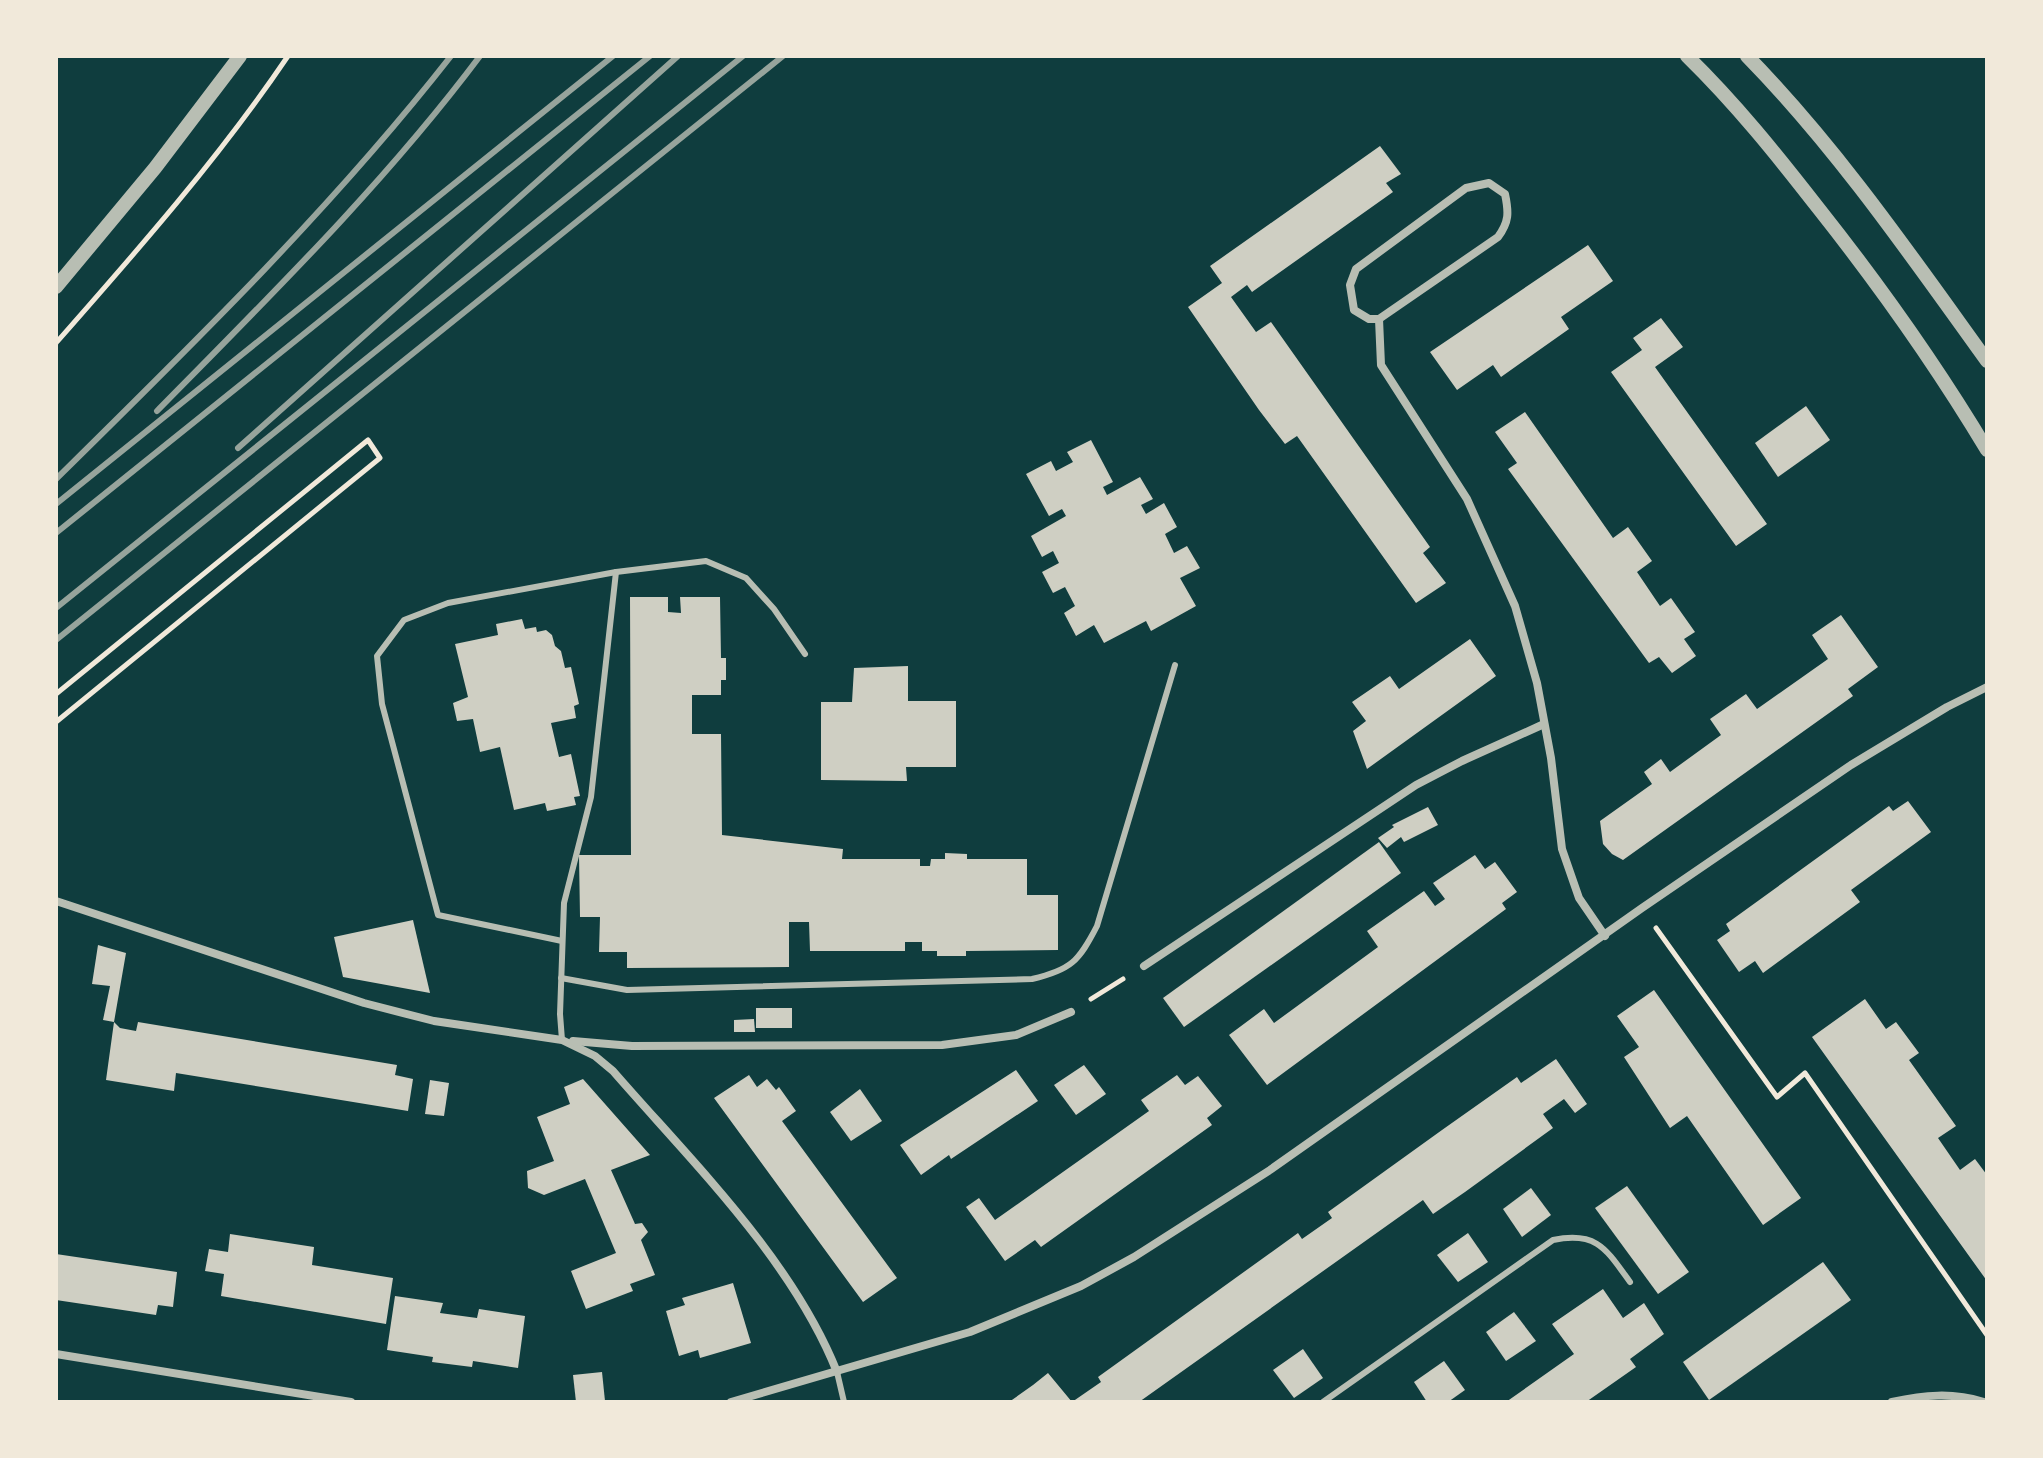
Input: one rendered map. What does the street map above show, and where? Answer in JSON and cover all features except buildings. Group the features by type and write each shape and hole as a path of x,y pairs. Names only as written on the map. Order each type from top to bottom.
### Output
{"street":[{"path":"56,287 147,179 240,56"},
{"path":"1687,56 1765,139 1870,273 1941,375 1984,445 1987,457"},
{"path":"1747,56 1802,115 1987,361"},
{"path":"1489,183 1505,194 1508,224 1498,237 1379,319 1369,319 1354,310 1350,285 1356,269 1466,188 1489,183"},
{"path":"1379,319 1381,365 1467,499 1499,568 1529,649 1544,724 1562,849 1579,898 1605,936"},
{"path":"731,1402 970,1332 1081,1286 1134,1257 1270,1170 1851,765 1947,707 1987,687"},
{"path":"1144,966 1416,785 1544,724"},
{"path":"56,901 364,1003 434,1021 562,1040 632,1046 942,1045 1016,1035 1071,1012"},
{"path":"562,1040 595,1056 613,1071 736,1213 804,1303 837,1372"},
{"path":"56,1354 351,1402"},
{"path":"1892,1402 1921,1395 1951,1394 1984,1402"}],"lane":[{"path":"562,941 438,915 382,704 377,656 404,620 448,603 616,572 706,561 746,578 774,609 805,654"},
{"path":"562,1040 564,903 591,797 616,572"},
{"path":"561,978 627,990 1032,979 1059,973 1082,953 1097,926 1175,665"},
{"path":"1323,1402 1553,1240 1570,1236 1588,1238 1604,1247 1630,1282"},
{"path":"837,1372 844,1402"}],"path":[{"path":"56,343 124,266 262,94 288,56"},
{"path":"56,694 368,440 380,458 56,722"},
{"path":"1642,908 1777,1097 1805,1073 1987,1335"},
{"path":"1071,1012 1144,966"}],"railway":[{"path":"56,479 210,326 310,221 451,56"},
{"path":"157,411 365,195 480,56"},
{"path":"56,504 613,56"},
{"path":"56,533 650,56"},
{"path":"238,448 678,56"},
{"path":"56,608 743,56"},
{"path":"56,640 783,56"}]}
